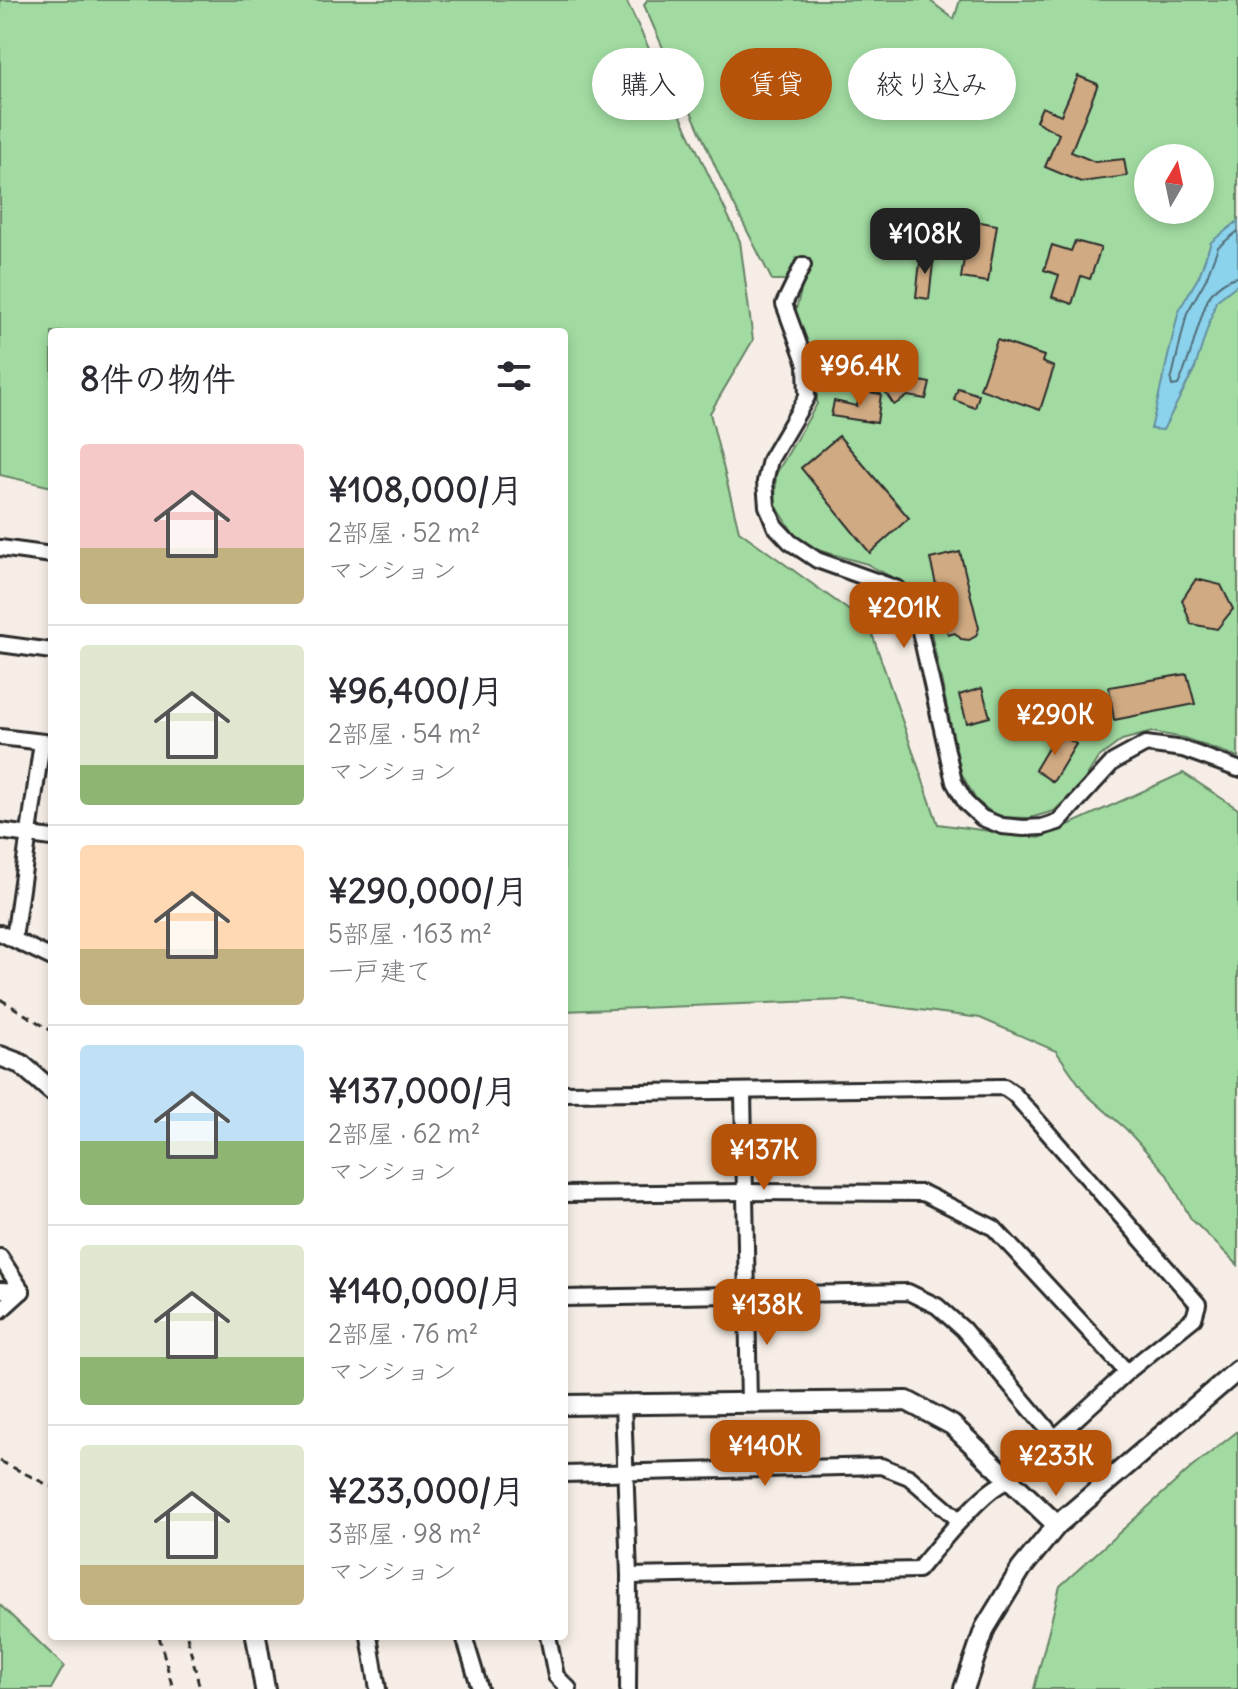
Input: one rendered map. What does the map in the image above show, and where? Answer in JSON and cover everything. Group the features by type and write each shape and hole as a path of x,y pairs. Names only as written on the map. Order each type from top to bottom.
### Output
{"street":[{"path":"803,265 784,304 806,364 807,397 770,460 765,482 767,506 775,526 790,542 817,560 898,589 917,618 954,782 966,803 982,818 1002,826 1024,828 1050,825 1058,822 1113,762 1146,744 1183,749 1238,769"},
{"path":"0,548 48,554"},
{"path":"0,644 48,650"},
{"path":"0,737 47,743 7,935 48,956"},
{"path":"0,831 48,837"},
{"path":"0,1056 21,1064 48,1088"},
{"path":"568,1093 1004,1087 1014,1094 1198,1304 1194,1318 1127,1372 1055,1438 963,1329 937,1306 908,1292 568,1298"},
{"path":"743,1092 749,1402"},
{"path":"568,1194 923,1193 994,1228 1127,1372"},
{"path":"0,1257 22,1291"},
{"path":"0,1290 22,1291"},
{"path":"0,1311 22,1291"},
{"path":"964,1689 985,1628 1021,1569 1057,1525 1238,1370"},
{"path":"568,1405 907,1401 952,1425 1057,1525"},
{"path":"623,1403 629,1576 628,1689"},
{"path":"568,1474 881,1466 909,1477 960,1521"},
{"path":"629,1576 918,1570 960,1521 1000,1482 1010,1481"},
{"path":"257,1640 265,1689"},
{"path":"370,1640 378,1689"},
{"path":"465,1640 480,1689"},
{"path":"549,1640 556,1676 569,1689"}],"path":[{"path":"0,999 48,1029"},
{"path":"1010,1481 1055,1438"},
{"path":"0,1461 48,1485"},
{"path":"160,1640 173,1689"},
{"path":"188,1640 200,1689"}],"green space":[{"path":"0,0 626,0 649,48 592,48 592,120 683,120 740,241 753,340 710,413 739,531 869,625 938,824 1040,838 1183,773 1238,809 1238,1265 1191,1219 1166,1173 1126,1129 1086,1094 1056,1051 980,1018 844,1000 568,1011 568,328 48,328 48,486 0,475"},
{"path":"647,0 929,0 954,19 960,0 1238,0 1238,757 1184,738 1152,732 1122,740 1098,758 1081,785 1054,811 1030,818 997,817 976,800 961,773 928,618 908,586 867,564 818,550 798,540 775,504 776,474 817,404 817,364 795,313 804,280 772,280 695,120 704,120 704,48 663,48 644,5"},
{"path":"1238,1431 1238,1689 1034,1689 1060,1586 1191,1468"},
{"path":"0,1605 64,1666 51,1689 0,1689"}],"water":[{"path":"1238,221 1238,284 1216,301 1195,368 1163,430 1151,429 1179,310 1199,276 1211,242"}],"building":[{"path":"1078,76 1098,84 1071,152 1095,162 1124,159 1127,176 1081,182 1045,167 1059,134 1036,121 1042,107 1061,115"},
{"path":"970,220 997,225 988,282 961,278"},
{"path":"1075,241 1101,248 1090,279 1081,276 1072,304 1052,297 1059,275 1044,270 1052,245 1071,251"},
{"path":"921,253 934,254 929,299 916,297"},
{"path":"997,340 1044,356 1042,362 1054,367 1040,410 980,389"},
{"path":"905,378 930,383 926,399 908,396 894,405 886,393"},
{"path":"958,388 979,395 975,408 954,400"},
{"path":"860,391 881,394 877,423 831,416 834,401 857,406"},
{"path":"839,436 909,518 870,553 801,468"},
{"path":"960,552 979,628 976,636 969,640 961,639 955,633 948,635 930,559"},
{"path":"1196,579 1221,585 1233,609 1217,629 1191,624 1182,600"},
{"path":"1187,674 1195,704 1114,720 1109,687"},
{"path":"982,688 990,717 967,723 959,695"},
{"path":"1015,717 1022,720 1025,727 1022,734 1015,737 1008,734 1005,727 1008,720"},
{"path":"1057,733 1076,744 1053,782 1035,770"}]}
